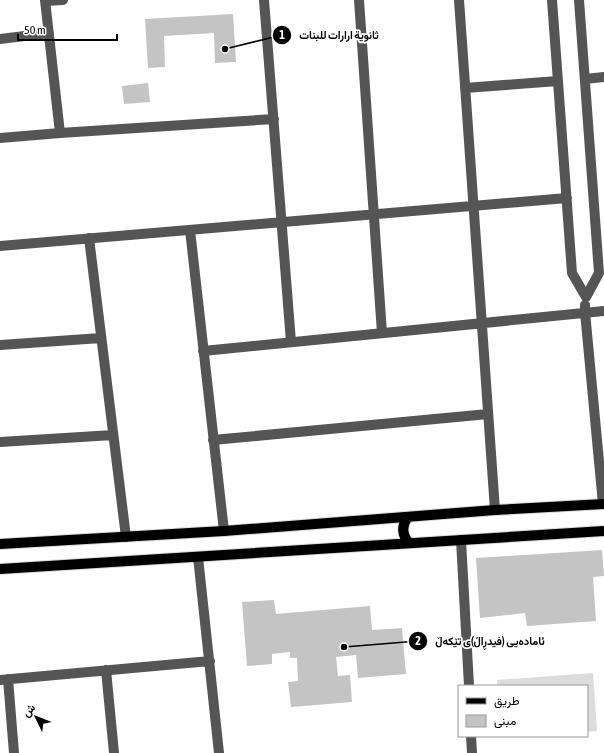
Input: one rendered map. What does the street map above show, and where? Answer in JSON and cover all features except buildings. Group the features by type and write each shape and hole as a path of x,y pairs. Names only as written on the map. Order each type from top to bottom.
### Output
{"main road":[{"path":"0,544 224,531 495,510 603,504"},
{"path":"408,517 405,521 403,530 406,540 410,543"},
{"path":"0,569 604,531"}],"street":[{"path":"60,133 45,1 63,0"},
{"path":"264,0 291,342"},
{"path":"360,0 373,215 382,333"},
{"path":"459,0 495,510"},
{"path":"552,0 572,273 586,297"},
{"path":"579,0 584,79 599,195 599,273 586,297 585,312 599,409 603,504"},
{"path":"0,39 49,33"},
{"path":"584,79 604,77"},
{"path":"465,88 558,81"},
{"path":"0,138 274,119"},
{"path":"0,246 567,198"},
{"path":"190,230 224,531"},
{"path":"89,238 126,537"},
{"path":"203,351 604,311"},
{"path":"0,345 101,338"},
{"path":"213,440 488,414"},
{"path":"0,442 113,435"},
{"path":"461,540 469,685"},
{"path":"198,557 219,753"},
{"path":"14,753 4,680 210,661"},
{"path":"106,670 114,753"},
{"path":"471,737 472,753"}],"shaded area":[{"path":"593,673 597,731 588,732 588,685 497,685 497,680"}],"place":[{"name":"ثانوية ارارات للبنات","path":"225,49"},
{"name":"ئامادەیی (فیدڕاڵ)ی تێکەڵ","path":"344,647"}]}
